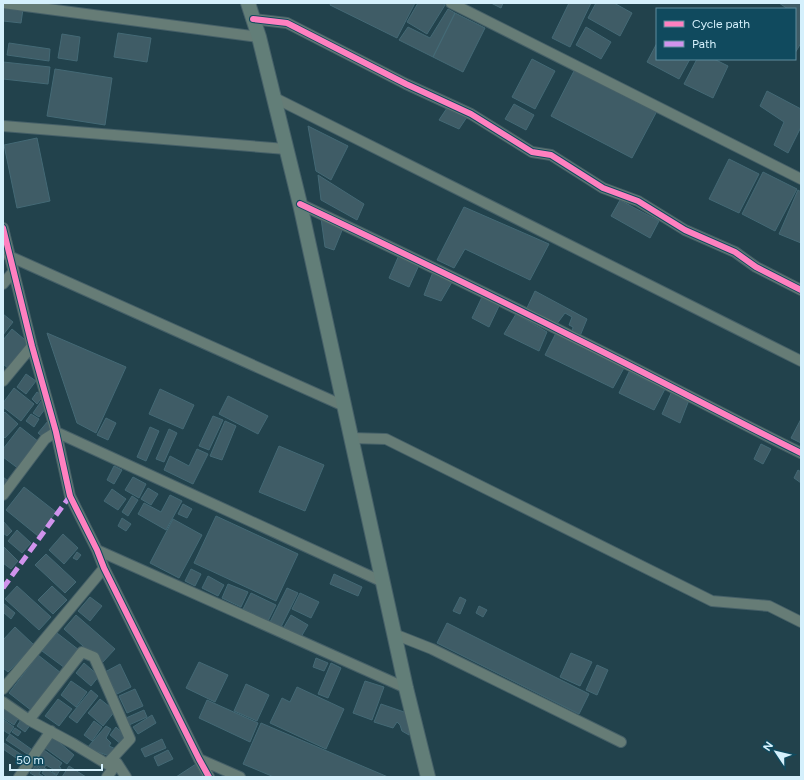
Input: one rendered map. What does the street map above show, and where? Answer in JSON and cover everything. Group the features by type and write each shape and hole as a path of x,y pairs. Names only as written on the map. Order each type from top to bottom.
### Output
{"main road":[{"path":"248,3 259,37 300,204 406,688 428,777"}],"street":[{"path":"3,3 259,37"},
{"path":"451,3 801,179"},
{"path":"253,19 287,23 406,84 471,114 532,152 551,155 603,188 638,202 685,230 735,252 756,267 801,290"},
{"path":"274,97 801,361"},
{"path":"3,126 286,149"},
{"path":"300,204 551,326 801,453"},
{"path":"3,228 32,346 56,432 70,496 98,550 104,568 209,777"},
{"path":"9,256 344,406"},
{"path":"3,284 13,272"},
{"path":"3,381 32,346"},
{"path":"3,495 45,439 56,432"},
{"path":"56,432 383,582"},
{"path":"351,438 386,439 712,601 770,606 801,622"},
{"path":"98,550 406,688"},
{"path":"5,682 104,568"},
{"path":"394,634 432,649 621,742"},
{"path":"29,720 82,652 94,657 130,739 112,763 107,777"},
{"path":"3,702 29,720 112,763 126,777"},
{"path":"19,777 51,731"},
{"path":"199,759 240,777"}],"building":[{"path":"331,3 415,3 397,38 330,5"},
{"path":"418,3 442,3 445,5 427,34 407,22"},
{"path":"491,3 503,3 501,8"},
{"path":"569,3 591,3 570,47 552,38"},
{"path":"596,3 614,3 632,13 620,36 588,18"},
{"path":"779,3 801,3 801,43 796,51 796,8 786,8"},
{"path":"3,7 23,9 21,23 3,21"},
{"path":"448,9 455,13 433,57 399,40 408,27 430,38"},
{"path":"455,13 485,28 463,72 433,57"},
{"path":"586,27 611,42 601,59 576,45"},
{"path":"118,33 151,38 147,62 114,57"},
{"path":"62,34 80,37 77,61 58,58"},
{"path":"9,43 50,49 49,61 7,55"},
{"path":"656,45 656,60 689,60 679,79 647,62"},
{"path":"532,59 555,71 535,109 512,97"},
{"path":"696,60 716,60 728,66 713,98 684,84"},
{"path":"3,62 50,67 48,84 3,79"},
{"path":"55,69 112,78 105,125 47,116"},
{"path":"575,69 657,111 632,158 551,116"},
{"path":"767,91 801,109 801,127 788,153 774,145 784,122 760,106"},
{"path":"514,104 534,115 526,130 505,119"},
{"path":"447,108 467,117 459,129 439,120"},
{"path":"308,126 348,146 331,180 316,171"},
{"path":"37,138 50,201 17,208 4,145"},
{"path":"729,159 759,174 739,213 709,199"},
{"path":"763,172 797,189 775,231 742,214"},
{"path":"318,175 364,204 357,220 321,200"},
{"path":"798,190 801,192 801,243 779,234"},
{"path":"620,200 659,221 650,238 611,216"},
{"path":"464,207 549,244 530,280 465,249 454,268 437,260"},
{"path":"321,218 343,228 334,250 325,247"},
{"path":"399,255 419,265 409,287 389,278"},
{"path":"433,272 452,282 441,301 424,295"},
{"path":"535,291 587,319 580,336 572,333 573,327 569,325 572,317 565,313 556,325 526,310"},
{"path":"482,297 499,306 489,327 472,318"},
{"path":"3,314 13,322 3,335"},
{"path":"516,314 547,332 539,351 504,334"},
{"path":"12,329 30,344 9,369 3,364 3,340"},
{"path":"47,333 126,367 96,433 77,423"},
{"path":"556,333 624,368 613,388 545,355"},
{"path":"629,372 665,389 654,410 619,393"},
{"path":"26,374 36,381 26,394 17,387"},
{"path":"14,388 34,404 21,421 3,407 3,403"},
{"path":"160,389 194,405 183,429 149,414"},
{"path":"672,391 689,400 680,423 662,414"},
{"path":"37,392 43,396 37,404 32,399"},
{"path":"228,396 268,416 258,434 219,414"},
{"path":"42,400 48,405 39,417 33,413"},
{"path":"5,412 18,424 5,438 3,436 3,414"},
{"path":"31,414 39,419 34,427 26,421"},
{"path":"213,416 223,420 209,450 199,446"},
{"path":"106,418 116,423 108,440 97,435"},
{"path":"801,419 801,443 791,438"},
{"path":"48,421 53,425 44,438 38,433"},
{"path":"225,421 236,426 222,460 210,456"},
{"path":"20,427 39,442 19,469 3,457 3,449"},
{"path":"150,427 159,431 146,461 137,457"},
{"path":"169,429 177,433 164,462 156,459"},
{"path":"761,444 771,449 763,464 754,459"},
{"path":"279,446 324,465 305,511 259,492"},
{"path":"197,449 208,454 193,484 164,470 170,456 189,466"},
{"path":"114,466 122,470 114,484 107,480"},
{"path":"798,470 801,472 801,483 794,478"},
{"path":"3,477 8,481 3,487"},
{"path":"133,477 146,484 139,498 125,490"},
{"path":"24,487 56,512 38,536 6,510"},
{"path":"148,488 158,494 151,505 141,499"},
{"path":"112,489 126,499 118,510 104,501"},
{"path":"170,495 182,501 166,530 138,514 144,503 161,512"},
{"path":"132,496 138,500 128,516 122,512"},
{"path":"183,504 192,509 187,518 178,514"},
{"path":"216,516 298,554 276,601 194,563"},
{"path":"122,518 131,524 126,531 118,526"},
{"path":"173,519 202,535 179,578 150,563"},
{"path":"3,521 12,531 7,536 3,533"},
{"path":"17,530 31,543 22,553 8,541"},
{"path":"63,534 78,548 64,564 49,550"},
{"path":"4,547 18,561 11,569 3,563"},
{"path":"77,552 81,555 77,560 73,558"},
{"path":"46,554 76,582 65,593 35,565"},
{"path":"191,569 201,574 195,586 185,581"},
{"path":"334,574 362,587 358,596 330,584"},
{"path":"208,576 224,585 218,596 202,588"},
{"path":"228,584 248,592 241,607 222,598"},
{"path":"17,586 51,617 39,630 5,599"},
{"path":"52,586 67,600 53,614 38,600"},
{"path":"287,588 298,593 281,627 270,622"},
{"path":"251,593 276,605 268,621 243,609"},
{"path":"300,593 319,602 311,618 292,609"},
{"path":"90,597 102,606 90,621 78,611"},
{"path":"460,597 466,600 460,614 453,611"},
{"path":"3,603 15,613 11,619 3,612"},
{"path":"479,606 487,610 483,617 476,613"},
{"path":"76,615 115,649 102,663 64,629"},
{"path":"291,615 308,625 301,637 284,627"},
{"path":"447,623 589,694 579,714 437,643"},
{"path":"15,627 34,645 8,672 3,668 3,640"},
{"path":"57,633 79,650 65,668 42,651"},
{"path":"571,653 592,662 580,686 560,677"},
{"path":"38,655 61,673 32,711 9,693"},
{"path":"316,658 328,663 324,671 313,667"},
{"path":"199,662 228,675 215,702 186,688"},
{"path":"84,663 99,676 91,686 76,673"},
{"path":"331,663 341,668 328,698 318,694"},
{"path":"120,664 131,687 117,694 105,672"},
{"path":"597,665 608,670 597,695 586,690"},
{"path":"71,681 87,692 76,707 61,695"},
{"path":"365,681 384,687 372,720 353,713"},
{"path":"246,684 269,695 257,721 234,711"},
{"path":"297,687 344,709 326,749 270,723 282,698 290,702"},
{"path":"135,689 143,706 127,713 119,696"},
{"path":"91,690 98,696 77,723 69,717"},
{"path":"58,699 72,709 59,726 45,716"},
{"path":"100,699 115,711 103,726 88,713"},
{"path":"207,700 258,723 250,742 199,718"},
{"path":"381,704 410,714 409,735 402,731 397,722 393,728 374,722"},
{"path":"3,707 19,717 14,725 3,718"},
{"path":"144,710 147,717 129,725 126,718"},
{"path":"152,715 156,723 138,734 133,727"},
{"path":"22,718 31,724 25,732 17,726"},
{"path":"4,720 14,727 9,734 3,730"},
{"path":"94,721 102,727 92,741 84,735"},
{"path":"261,723 388,777 274,777 243,764"},
{"path":"106,726 111,729 106,738 111,743 109,746 118,750 112,757 87,748"},
{"path":"116,727 128,738 122,745 110,735"},
{"path":"15,728 21,732 18,736 12,732"},
{"path":"10,734 31,749 27,754 6,740"},
{"path":"53,737 74,755 67,764 45,748"},
{"path":"162,739 166,748 145,757 141,749"},
{"path":"4,743 25,757 22,762 3,749"},
{"path":"44,750 62,763 59,767 61,768 57,775 52,772 53,769 46,765 43,770 34,764"},
{"path":"168,750 173,759 158,766 154,757"},
{"path":"196,764 202,777 176,777"},
{"path":"35,766 41,770 39,774 43,776 42,777 37,777 30,773"},
{"path":"69,766 86,777 62,777"},
{"path":"45,768 57,776 47,777 42,773"}],"marked path":[{"path":"3,588 70,496"}],"cycle path":[{"path":"253,19 287,23 406,84 471,114 532,152 551,155 603,188 638,201 685,230 735,252 756,267 801,290"},
{"path":"300,204 605,353 801,453"},
{"path":"3,228 32,346 56,432 70,496 97,550 104,568 209,777"}]}
